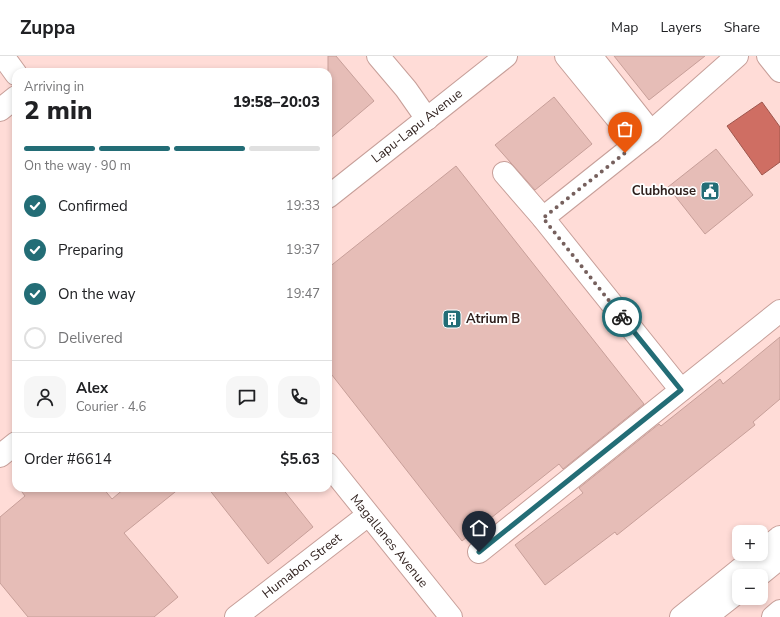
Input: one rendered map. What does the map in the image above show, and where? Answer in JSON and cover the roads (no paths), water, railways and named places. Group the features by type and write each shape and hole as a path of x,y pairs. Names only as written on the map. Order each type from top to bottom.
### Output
{"main road":[{"path":"3,56 12,68"},
{"path":"378,56 406,89 427,119"},
{"name":"Lapu-Lapu Avenue","path":"332,194 506,56"},
{"path":"566,56 644,138"},
{"path":"591,56 644,138"},
{"path":"543,218 644,138 737,56"},
{"path":"768,56 780,71"},
{"path":"0,110 12,100"},
{"path":"504,173 543,218 681,390"},
{"path":"479,552 780,311"},
{"path":"0,456 12,446"},
{"name":"Magallanes Avenue","path":"332,469 451,617"},
{"name":"Humabon Street","path":"236,617 368,515"},
{"path":"768,547 780,537"},
{"path":"767,569 780,558"},
{"path":"681,617 750,561"},
{"path":"706,617 732,597"},
{"path":"773,617 780,611"}],"place":[{"name":"Clubhouse","path":"710,191"},
{"name":"Atrium B","path":"452,319"}]}
